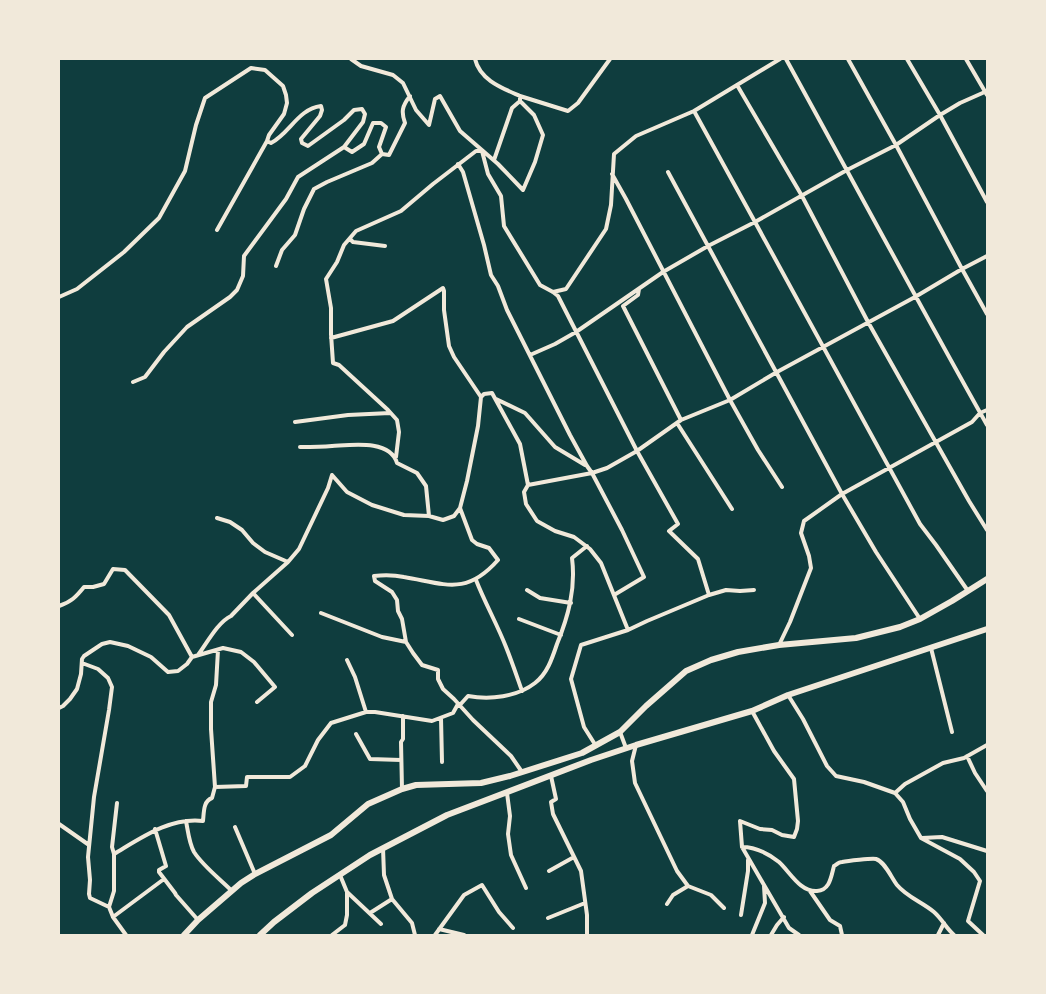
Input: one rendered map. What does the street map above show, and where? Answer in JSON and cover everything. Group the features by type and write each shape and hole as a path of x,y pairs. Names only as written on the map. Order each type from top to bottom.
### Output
{"highway":[{"path":"184,935 198,920 241,883 255,874 331,835 368,804 402,789 416,785 481,783 522,772 582,752 596,746 620,732 646,706 686,671 711,660 738,652 779,645 856,638 900,627 920,619 987,579"},
{"path":"260,935 274,922 312,893 340,875 383,848 447,815 626,748 752,711 788,695 987,629"}],"street":[{"path":"351,59 361,66 393,75 403,83 416,110 429,125 435,99 440,96 460,131 494,160 523,190 536,162 543,135 534,115 520,98"},
{"path":"475,59 477,66 485,76 500,87 520,98 568,111 578,103 610,59"},
{"path":"553,292 566,289 606,229 611,205 614,154 623,145 636,136 694,111 780,59"},
{"path":"786,59 915,297 987,425"},
{"path":"848,59 987,314"},
{"path":"907,59 940,115 987,202"},
{"path":"530,355 555,344 576,332 663,272 708,246 896,145 960,103 986,93 966,59"},
{"path":"59,297 77,289 124,252 159,218 185,171 196,125 205,98 251,68 265,70 283,86 287,103 284,114 269,134 267,141 217,230"},
{"path":"737,85 802,196 868,322 969,501 987,530"},
{"path":"382,154 389,155 405,123 402,114 405,102 410,96"},
{"path":"494,160 512,108 520,98"},
{"path":"134,382 144,377 187,327 230,297 237,290 242,276 244,256 286,198 298,177 344,147 363,122 365,114 362,109 354,110 344,120 308,146 302,143 300,139 320,116 322,110 321,106 313,107 297,118 277,140 271,143 267,141"},
{"path":"694,111 888,468 920,524 968,591"},
{"path":"344,147 352,152 364,144 373,123 381,123 386,127 379,147 382,154"},
{"path":"429,516 426,486 417,473 397,463 396,457 399,432 396,420 339,365 333,363 331,308 326,280 337,262 344,245 356,231 401,211 458,164 476,151 482,151"},
{"path":"482,151 488,174 501,196 504,226 540,285 558,296 637,451 678,524 669,531 698,559 708,595"},
{"path":"276,266 282,250 295,235 304,208 314,189 372,163 382,154"},
{"path":"458,164 463,172 491,275 498,286 507,310 587,466 622,530 644,577 614,595"},
{"path":"668,172 842,494 876,552 920,619"},
{"path":"612,174 730,400 758,450 782,487"},
{"path":"350,239 352,242 385,246"},
{"path":"528,485 592,473 607,468 637,451 679,422 730,400 777,372 823,348 987,256"},
{"path":"198,655 219,626 299,550 328,488 332,475 347,492 372,505 404,516 429,516 443,520 454,516 460,508 478,426 481,397 454,357 449,346 444,310 443,288 393,321 331,338"},
{"path":"639,289 638,294 623,306 679,422 732,509"},
{"path":"481,397 484,394 492,393 520,444 528,485 524,492 526,504 536,521 555,531 574,537 586,546 601,563 628,630"},
{"path":"495,399 525,413 554,447 587,466"},
{"path":"779,645 790,622 811,568 809,556 801,533 804,521 842,494 935,441 972,422 980,413 987,410"},
{"path":"295,422 348,415 390,413"},
{"path":"300,447 367,444 383,448 396,457"},
{"path":"460,508 472,540 476,544 489,548 498,560 488,572 476,580 463,584 446,584 398,576 374,576 375,580 392,592 397,600 398,611 402,619 406,642 412,653 422,665 438,670 438,679 443,689 511,756 522,772"},
{"path":"217,518 230,522 242,530 253,543 265,552 288,562"},
{"path":"215,787 246,786 247,777 290,777 305,766 318,740 331,723 366,712 432,721 452,713 468,696 482,698 506,695 522,691 535,683 542,677 549,665 561,635 571,603 574,569 572,558 586,546"},
{"path":"59,606 70,603 84,586 93,587 104,584 113,569 126,570 170,615 192,657"},
{"path":"476,580 485,604 492,615 506,648 522,691"},
{"path":"527,590 540,598 571,603"},
{"path":"596,746 584,727 571,679 581,645 628,630 708,595 726,590 754,590"},
{"path":"252,593 292,635"},
{"path":"321,613 382,637 406,642"},
{"path":"519,619 561,635"},
{"path":"59,708 77,689 81,674 82,659 84,656 102,644 110,642 128,646 151,657 168,672 178,671 187,664 192,657 223,648 242,652 254,662 275,687 257,702"},
{"path":"931,648 952,732"},
{"path":"114,854 155,829 186,821 203,821 206,802 208,799 212,798 215,787 211,702 216,684 218,650"},
{"path":"348,660 366,712"},
{"path":"82,663 98,669 108,678 112,687 94,797 88,857 90,898 109,907"},
{"path":"788,695 803,719 828,766 836,776 864,782 895,793 903,802 910,819 921,838 960,859 974,872 980,881 968,921 983,935"},
{"path":"752,711 774,751 794,779 798,821 794,836 782,835 772,830 760,829 740,821 742,848 784,917 789,928 799,935"},
{"path":"402,789 401,742 403,739 403,716"},
{"path":"441,718 442,762"},
{"path":"620,732 626,748"},
{"path":"356,734 370,759 401,760"},
{"path":"636,745 632,761 635,783 677,871 688,886 711,895 724,908"},
{"path":"895,793 905,784 943,764 967,756 987,745"},
{"path":"967,756 975,773 987,791"},
{"path":"551,776 556,799 551,802 553,814 581,871 587,915 587,935"},
{"path":"506,793 510,816 508,834 511,855 526,888"},
{"path":"117,803 112,847 114,854 114,891 109,907 113,917 126,935"},
{"path":"186,821 189,838 194,851 232,891"},
{"path":"59,824 89,845"},
{"path":"235,827 255,874"},
{"path":"155,829 166,866 159,871 176,896 198,920"},
{"path":"921,838 942,837 987,851"},
{"path":"742,848 748,847 765,853 779,862 799,884 810,892 830,920 840,926 842,935"},
{"path":"383,848 384,875 392,899 412,923 415,935"},
{"path":"741,915 748,871 747,857"},
{"path":"550,871 574,858"},
{"path":"810,892 822,890 829,885 834,866 842,862 871,858 877,859 888,871 897,885 908,895 933,912 954,935"},
{"path":"332,935 345,925 347,914 347,892 340,875"},
{"path":"113,917 164,879"},
{"path":"434,935 464,895 482,885 499,912 513,928"},
{"path":"752,935 764,903 764,885"},
{"path":"667,904 673,895 688,886"},
{"path":"347,892 381,924"},
{"path":"370,912 392,899"},
{"path":"548,918 585,903"},
{"path":"772,935 777,925 784,917"},
{"path":"938,935 944,923"},
{"path":"439,929 464,935"}]}
